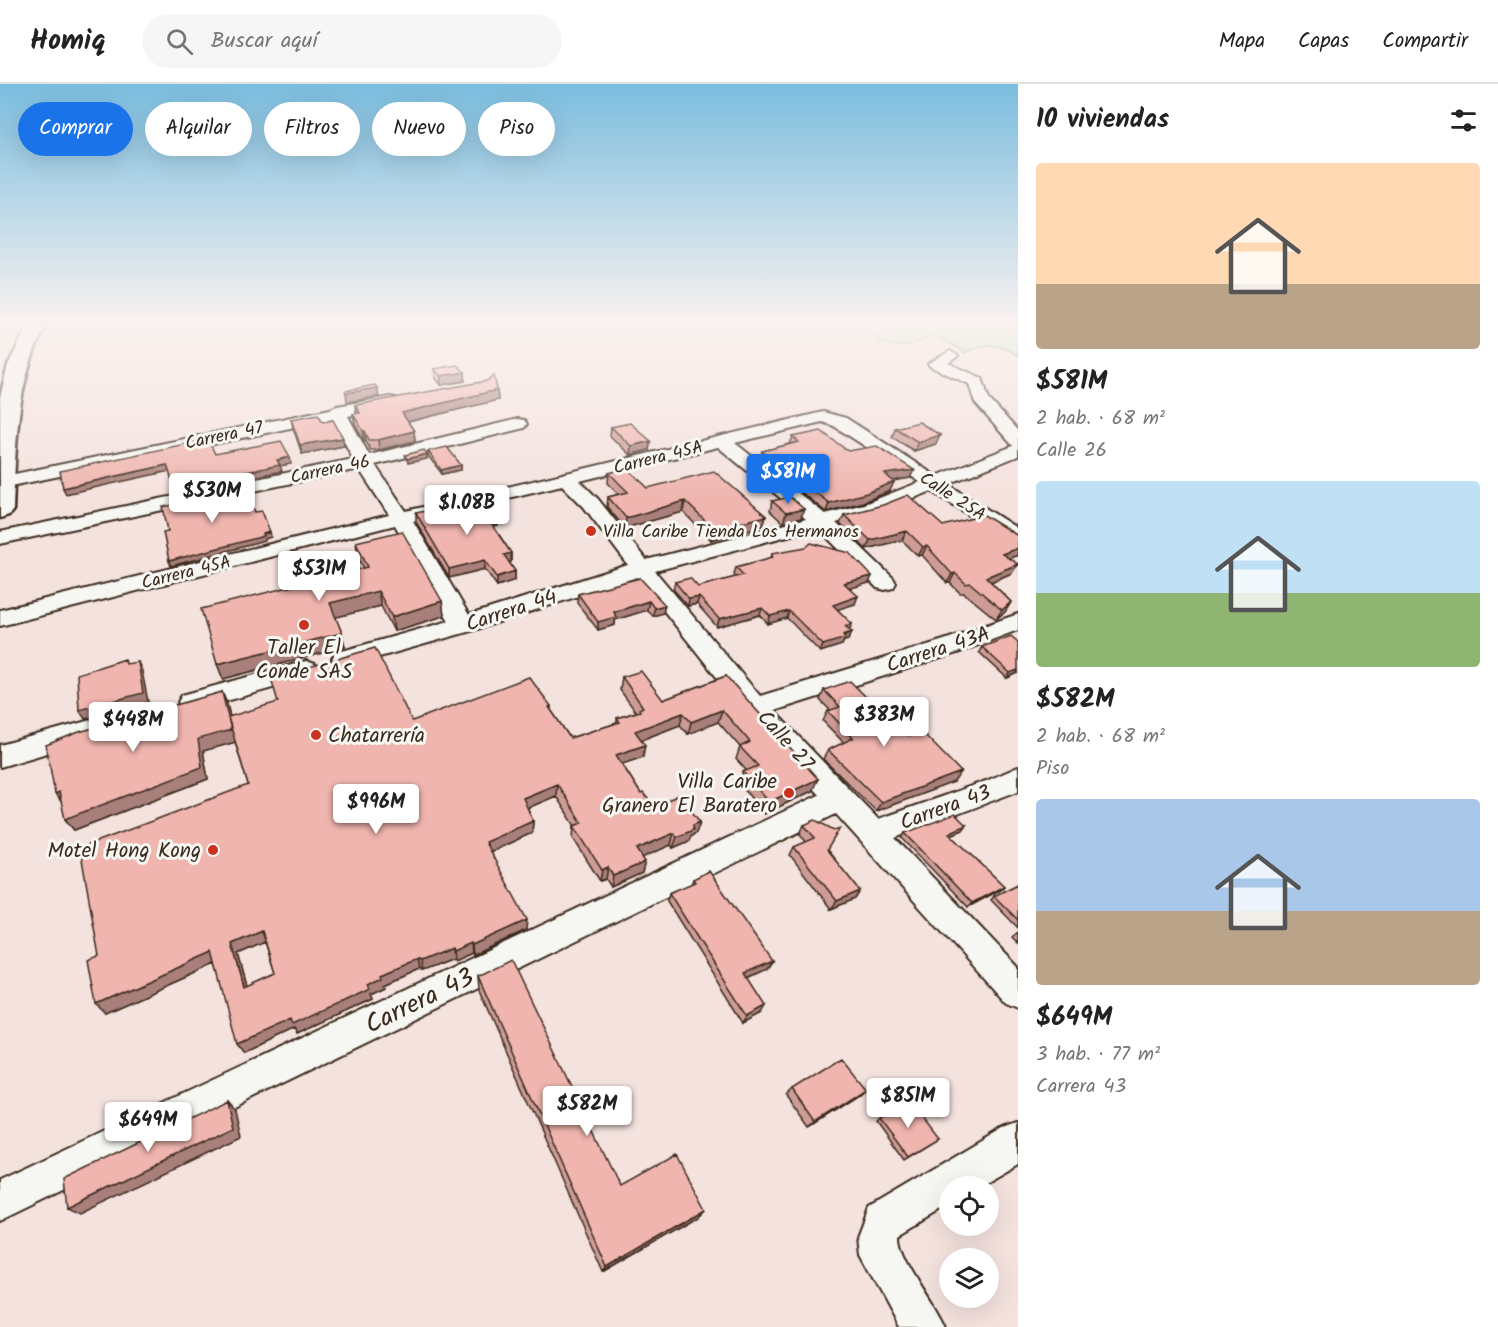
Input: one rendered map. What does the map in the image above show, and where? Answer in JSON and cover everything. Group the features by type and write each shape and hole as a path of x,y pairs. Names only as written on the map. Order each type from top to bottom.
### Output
{"highway":[{"path":"1,501 4,433 14,382"}],"street":[{"path":"976,382 981,400 1018,442"},
{"name":"Carrera 47","path":"1,501 338,411 404,399"},
{"path":"338,411 364,462 401,518 463,625"},
{"name":"Calle 25A","path":"722,441 823,417 840,422 1018,538"},
{"name":"Carrera 46","path":"0,538 364,462 518,424"},
{"path":"722,441 823,522 885,583"},
{"name":"Carrera 45A","path":"0,618 722,441"},
{"name":"Carrera 44","path":"170,708 463,625 641,568 871,508 1018,450"},
{"name":"Calle 27","path":"567,479 591,503 641,568 755,706 1018,991"},
{"name":"Carrera 43A","path":"755,706 952,646 1018,622"},
{"path":"0,756 124,721"},
{"name":"Carrera 43","path":"872,834 996,789 1018,778"},
{"name":"Carrera 43","path":"0,1201 839,799"},
{"path":"924,1327 881,1255 879,1237 883,1222 1018,1142"}],"building":[{"path":"481,382 495,382 497,390 402,413 414,431 378,440 369,440 363,431 353,414 360,413 355,405"},
{"path":"375,385 377,388 346,393 345,391"},
{"path":"318,414 323,422 333,420 343,438 300,445 291,419"},
{"path":"919,422 940,435 918,442 895,428"},
{"path":"630,423 651,441 631,446 611,427"},
{"path":"821,431 848,451 877,446 914,470 885,474 894,482 867,493 829,503 762,451 799,442 793,437"},
{"path":"208,439 215,454 281,441 290,457 277,460 280,465 174,487 167,465 63,488 60,471"},
{"path":"447,447 461,465 441,470 428,451"},
{"path":"424,450 427,454 407,459 405,455"},
{"path":"627,468 648,488 714,471 766,516 714,530 685,501 626,518 608,497 628,492 609,473"},
{"path":"247,490 255,512 262,511 270,532 263,534 264,536 169,561 163,532 168,531 163,507"},
{"path":"908,495 943,526 984,515 1018,536 1018,548 1002,554 1018,564 986,577 1011,602 1002,610 970,583 966,584 955,573 952,574 927,546 923,547 907,531 870,540 844,515 883,505"},
{"path":"790,497 804,509 786,513 772,501"},
{"path":"484,498 498,517 488,519 511,553 504,555 515,571 497,577 485,560 449,569 416,513"},
{"path":"402,531 442,601 392,617 378,591 330,603 342,633 217,664 201,609 368,567 356,542"},
{"path":"811,543 850,553 872,576 844,583 858,596 833,605 852,624 845,626 852,632 843,635 845,638 823,645 789,611 770,616 762,608 719,619 699,597 689,599 675,582 690,578 698,587 743,575 736,567 773,557 772,553 806,547"},
{"path":"640,578 665,605 654,608 649,601 614,612 616,617 598,622 578,594"},
{"path":"1011,636 1018,642 1018,670 1010,673 982,647"},
{"path":"375,648 412,721 529,677 551,706 549,707 570,738 620,722 617,718 640,711 639,709 643,707 622,677 641,671 663,700 726,676 818,779 769,802 743,772 758,766 740,747 750,742 722,710 691,722 683,713 635,731 645,745 616,755 641,794 643,793 654,806 679,795 700,822 693,825 693,830 677,837 674,833 637,849 645,862 613,876 608,867 602,870 574,826 582,823 557,784 523,798 533,821 485,842 527,920 472,945 471,943 453,951 452,948 420,961 417,959 382,974 383,977 368,984 370,989 292,1025 290,1020 237,1044 213,952 96,1004 88,960 99,956 80,848 248,785 228,717 278,702 271,678","holes":["262,931 275,973 244,987 232,944"]},
{"path":"125,659 126,664 138,662 143,693 79,710 77,674"},
{"path":"850,681 896,727 898,726 909,736 922,732 961,772 881,802 828,750 853,738 828,711 840,707 824,690"},
{"path":"222,692 231,730 198,739 202,767 65,819 59,792 55,794 46,745 79,732"},
{"path":"955,814 966,825 949,833 1004,886 972,903 905,833"},
{"path":"815,820 834,830 840,828 827,850 860,891 837,901 794,847 815,838 804,825"},
{"path":"709,871 772,961 745,973 766,1006 747,1016 669,893 695,882 693,879"},
{"path":"1018,884 1018,920 994,896"},
{"path":"511,960 620,1186 677,1154 706,1209 607,1267 478,976"},
{"path":"841,1058 866,1089 815,1122 792,1089"},
{"path":"227,1100 233,1127 67,1207 64,1179"},
{"path":"909,1101 938,1139 908,1157 879,1118"}],"place":[{"name":"Villa Caribe Tienda Los Hermanos","path":"591,531"},
{"name":"Taller El Conde SAS","path":"304,625"},
{"name":"Chatarrería","path":"316,735"},
{"name":"Villa Caribe Granero El Baratero","path":"789,793"},
{"name":"Motel Hong Kong","path":"213,850"}]}
